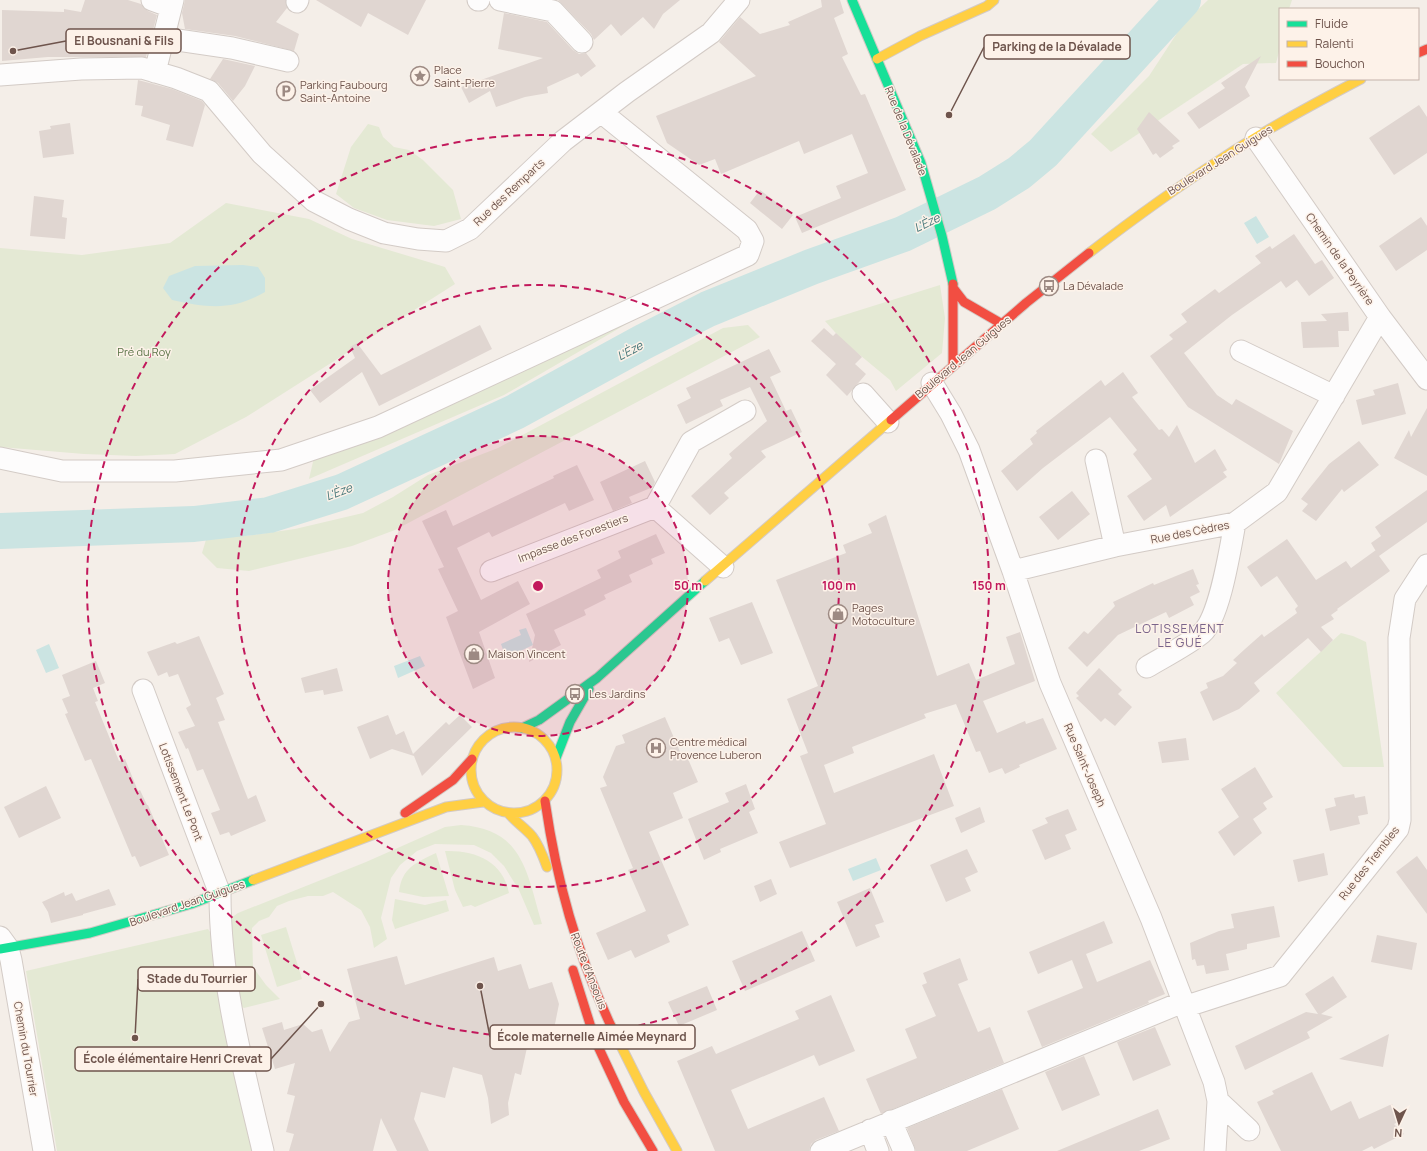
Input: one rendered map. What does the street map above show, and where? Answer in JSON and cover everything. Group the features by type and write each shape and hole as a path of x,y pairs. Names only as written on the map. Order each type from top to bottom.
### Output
{"main road":[{"name":"Rue de la Dévalade","path":"852,0 921,163 942,236 954,288 953,366"},
{"path":"877,60 920,36 987,6 994,0"},
{"name":"Boulevard Jean Guigues","path":"522,728 539,720 597,678 932,383 1109,237 1171,190 1292,115 1360,80"},
{"name":"Rue de la Dévalade","path":"954,288 964,302 1002,324"},
{"name":"Boulevard Jean Guigues","path":"556,758 563,733 574,711 597,678"},
{"path":"509,727 533,731 543,738 551,747 556,758 558,769 557,781 552,792 545,801 535,809 523,813 509,814 495,810 483,802 476,792 472,781 470,770 472,759 477,747 486,737 497,730 509,727"},
{"name":"Boulevard Jean Guigues","path":"368,836 436,793 453,780 472,759"},
{"name":"Route d'Ansouis","path":"545,801 550,842 564,903 591,978 615,1037 643,1093 677,1151"},
{"name":"Boulevard Jean Guigues","path":"3,944 90,934 137,921 220,894 446,807 483,802"},
{"path":"509,814 517,824 532,836 545,863 549,878"},
{"name":"Route d'Ansouis","path":"570,957 595,1040 624,1102 653,1151"}],"street":[{"path":"500,0 555,5 582,42"},
{"name":"Rue des Remparts","path":"155,72 176,78 209,91 262,154 314,201 349,219 384,233 446,241 470,229 563,141 601,112 711,34 739,0"},
{"path":"0,75 81,69 142,68 155,72 164,38 165,2"},
{"path":"164,38 232,48 288,62"},
{"path":"0,458 62,471 175,471 281,460 378,427 748,255 753,241 747,230 601,112"},
{"name":"Chemin de la Peyrière","path":"1256,138 1380,317 1427,379"},
{"name":"Rue des Cèdres","path":"1013,571 1115,546 1235,523 1277,492 1380,317"},
{"path":"1241,351 1334,396"},
{"name":"Rue Saint-Joseph","path":"932,383 951,414 969,450 1013,571 1050,683 1151,918 1214,1082 1218,1101 1215,1151"},
{"path":"863,394 888,422"},
{"path":"723,567 655,507 691,442 745,411"},
{"path":"1096,460 1115,546"},
{"name":"Impasse des Forestiers","path":"491,570 655,507"},
{"path":"1147,667 1202,633 1215,610 1235,523"},
{"name":"Rue des Trembles","path":"821,1151 891,1121 1184,1004 1280,976 1398,829 1400,820 1399,638 1404,599 1427,565"},
{"name":"Lotissement Le Pont","path":"143,690 220,894"},
{"path":"220,894 220,928 233,1025 263,1151"},
{"name":"Chemin du Tourrier","path":"3,944 44,1151"},
{"path":"1218,1101 1249,1130"},
{"path":"891,1121 904,1151"},
{"path":"870,1130 878,1151"}],"green space":[{"path":"1208,0 1292,0 1289,8 1279,8 1279,52 1276,63 1243,64 1111,152 1091,134 1149,76 1183,24"},
{"path":"368,124 379,127 383,137 394,147 409,150 423,160 453,190 461,219 434,226 387,220 354,208 336,194 351,147"},
{"name":"Pré du Roy","path":"226,203 309,219 352,239 445,267 455,284 246,417 175,454 136,456 84,454 0,447 0,248 82,255 170,243"},
{"path":"940,285 945,318 942,353 896,391 890,380 843,341 825,321"},
{"path":"627,312 630,322 504,395 309,479 316,449"},
{"path":"748,325 760,337 395,530 352,546 249,571 217,568 202,553 208,533 245,536 295,529 363,513 393,497 428,475 498,448 723,328"},
{"path":"1341,633 1353,636 1366,642 1384,767 1343,767 1276,693"},
{"path":"461,825 482,828 498,835 510,845 520,857 532,888 542,924 534,925 519,890 504,866 491,853 474,845 435,844 417,851 400,865 391,878 381,918 387,939 374,948 370,927 361,910 333,892 323,896 308,896 277,906 269,917 259,921 252,928 253,967 266,985 280,999 244,1008 236,1002 227,932 231,918 238,913 366,862 445,827"},
{"path":"445,851 456,851 477,855 494,865 506,882 509,893 475,907 471,905 463,907 455,890"},
{"path":"436,853 449,896 423,897 399,892 406,872 416,863"},
{"path":"395,899 425,905 446,900 449,911 395,929 392,920"},
{"path":"286,927 302,979 277,987 261,935"},
{"path":"208,929 216,941 259,1151 57,1151 26,971"}],"water":[{"path":"1256,216 1269,237 1257,244 1244,223"},
{"path":"243,265 258,267 265,278 265,292 242,302 220,306 185,303 172,300 163,288 169,276 195,266"},
{"path":"526,628 533,645 506,658 501,644 521,635 519,630"},
{"path":"49,644 59,668 46,673 36,650"},
{"path":"420,656 425,666 398,678 394,666"},
{"path":"876,858 881,870 853,881 848,869"}],"building":[{"path":"85,0 128,0 141,4 148,11 157,15 146,57 48,57 2,61 2,10 64,12 64,9 81,12"},
{"path":"185,0 286,0 287,8 276,22 299,34 294,51 235,36 185,29 182,13"},
{"path":"316,0 426,0 408,35 368,13 361,27"},
{"path":"558,0 680,0 663,14 654,29 643,17 621,36 611,24 594,40 591,34"},
{"path":"821,0 840,0 844,13 834,18 848,54 842,57 861,95 865,94 906,190 802,233 795,217 841,198 836,186 868,173 852,134 804,154 799,141 721,174 715,159 699,165 667,143 656,116 756,76 719,42 740,17 760,34 790,25 788,22 822,7"},
{"path":"504,13 547,22 573,50 579,54 586,53 596,66 581,77 578,73 547,87 548,93 525,97 496,107 490,91 469,103 461,87 543,58 498,49"},
{"path":"1261,56 1245,87 1250,96 1199,129 1187,113 1225,88 1221,83"},
{"path":"223,59 255,66 245,86 233,101 218,83 210,79"},
{"path":"138,80 172,89 202,101 205,105 193,147 166,140 170,125 141,116 143,106 135,105"},
{"path":"1419,105 1427,117 1427,153 1394,175 1369,138"},
{"path":"1149,112 1180,141 1172,146 1174,148 1160,158 1156,153 1153,155 1137,129"},
{"path":"70,123 74,154 43,158 39,131 51,129 50,126"},
{"path":"760,190 793,215 782,229 750,203"},
{"path":"34,196 64,200 62,217 67,218 65,239 30,236"},
{"path":"1421,217 1427,226 1427,250 1396,271 1379,246"},
{"path":"1294,234 1315,264 1322,260 1334,278 1309,296 1297,280 1286,288 1281,281 1232,315 1184,353 1217,395 1232,405 1236,399 1293,431 1279,464 1188,407 1150,356 1173,339 1169,335 1187,322 1181,314 1215,289 1219,293 1261,263 1255,256 1270,246 1272,249"},
{"path":"1348,312 1349,331 1338,331 1339,347 1303,348 1301,322 1327,321 1321,314"},
{"path":"480,325 492,349 379,406 362,372 320,403 310,390 355,358 350,347 357,343 381,375"},
{"path":"824,328 833,336 836,333 862,357 855,364 866,374 847,396 826,375 836,364 811,341"},
{"path":"769,349 781,372 770,377 786,411 791,409 802,432 761,451 766,457 724,493 729,498 710,515 691,496 732,458 729,454 767,421 750,387 720,400 723,406 686,424 677,405 691,398 686,388"},
{"path":"1123,372 1138,393 1132,397 1159,430 1162,429 1169,437 1177,425 1195,463 1215,449 1227,470 1223,472 1227,477 1170,517 1166,505 1144,521 1127,496 1152,479 1133,454 1137,450 1110,417 1043,468 1017,491 1001,471 1033,444 1030,439 1037,433 1036,431 1101,380 1105,386"},
{"path":"1398,383 1406,414 1362,425 1356,400 1375,395 1373,390"},
{"path":"1427,408 1427,476 1394,458 1409,430 1411,437"},
{"path":"1359,441 1379,465 1344,492 1342,489 1316,521 1302,511 1308,504 1301,499 1329,464"},
{"path":"645,461 655,482 653,487 629,497 632,503 613,511 600,482"},
{"path":"577,465 594,500 569,511 565,503 492,537 489,532 457,548 481,600 518,581 530,604 479,632 495,678 473,689 446,617 458,611 438,569 444,567 422,521 446,510 453,526 554,478 553,476"},
{"path":"1427,490 1427,522 1379,556 1390,571 1337,609 1338,610 1331,615 1334,619 1321,627 1333,640 1321,652 1308,638 1254,683 1260,691 1239,709 1213,721 1200,692 1208,688 1206,683 1223,676 1237,663 1233,660 1262,634 1264,637 1297,613 1295,609 1298,606 1277,576 1261,587 1247,567 1287,539 1316,580 1346,561 1351,568 1375,550 1371,543 1381,536 1375,527"},
{"path":"1072,491 1090,514 1058,540 1039,517"},
{"path":"886,515 937,676 969,663 976,680 1015,664 1006,637 1020,632 1035,681 983,701 997,733 1025,721 1026,724 1043,718 1057,749 1019,765 1020,767 1005,774 1002,768 989,773 980,751 976,752 956,704 924,714 926,718 852,747 854,753 824,765 834,793 934,754 954,806 790,868 779,842 826,824 800,756 808,753 787,699 818,686 776,580 846,553 843,545 872,533 868,524"},
{"path":"656,534 665,553 651,559 653,564 629,575 632,582 604,595 606,599 584,610 586,615 554,630 561,645 529,662 535,635 526,614 601,578 597,570 621,558 618,551"},
{"path":"1193,569 1199,584 1196,585 1200,592 1190,597 1194,605 1169,618 1166,612 1118,635 1087,667 1068,648 1084,631 1088,634 1115,606 1113,602 1153,583 1154,585"},
{"path":"752,602 773,653 741,665 729,638 719,642 709,618"},
{"path":"199,636 224,694 216,698 225,720 218,722 248,799 256,795 266,821 231,836 229,832 220,835 211,813 220,810 203,769 197,771 188,748 186,749 178,732 195,726 186,708 191,705 178,674 169,677 167,672 158,676 147,652 175,642 177,644"},
{"path":"96,661 105,683 93,688 98,701 95,702 119,761 125,759 138,791 140,790 148,805 169,855 140,867 135,856 132,857 91,759 85,761 65,714 68,713 62,699 70,696 62,675"},
{"path":"337,668 343,691 324,695 323,690 305,693 301,678"},
{"path":"1099,668 1122,690 1118,694 1132,707 1115,726 1105,718 1101,722 1076,698 1079,696 1076,693"},
{"path":"388,715 396,735 404,731 413,754 446,722 449,725 460,715 472,727 422,776 414,756 392,749 370,759 357,727"},
{"path":"665,717 681,754 685,752 698,782 673,793 683,818 649,832 689,925 667,935 670,942 635,958 631,950 608,960 596,933 646,911 628,870 633,868 600,788 607,786 603,777 616,746 625,743 622,735"},
{"path":"1186,738 1189,760 1162,763 1158,742"},
{"path":"1255,767 1273,797 1263,803 1267,809 1253,819 1262,833 1234,856 1218,832 1239,817 1221,789"},
{"path":"746,784 755,809 749,812 758,833 720,849 721,852 704,860 688,819 729,802 725,793"},
{"path":"46,786 61,818 19,838 4,807"},
{"path":"1354,794 1355,798 1365,796 1368,814 1358,816 1360,824 1330,831 1325,809 1336,806 1334,798"},
{"path":"980,807 985,822 961,833 955,818"},
{"path":"1068,809 1077,830 1065,835 1071,849 1045,860 1032,830 1048,823 1045,818"},
{"path":"967,849 978,872 965,878 971,891 946,902 930,865"},
{"path":"1324,853 1328,875 1298,882 1293,860"},
{"path":"1417,856 1427,870 1427,914 1396,872"},
{"path":"771,879 777,894 760,902 754,886"},
{"path":"870,888 884,922 875,925 880,937 856,947 837,902"},
{"path":"109,889 116,905 51,923 48,912 42,902 64,892 65,896 72,893 76,901"},
{"path":"1274,906 1280,937 1247,944 1247,949 1226,954 1229,970 1206,974 1204,965 1197,966 1195,959 1192,960 1190,943 1219,931 1234,928 1231,914"},
{"path":"1104,921 1113,943 1086,954 1097,982 1150,960 1165,994 1148,1001 1149,1003 1042,1047 1027,1011 1083,988 1072,960 1038,974 1029,952"},
{"path":"802,931 815,961 745,991 732,961"},
{"path":"1377,935 1417,943 1412,970 1371,962"},
{"path":"397,956 405,985 494,957 498,971 521,964 529,989 552,982 559,1004 550,1049 528,1043 521,1075 515,1073 508,1103 509,1115 491,1124 488,1098 482,1075 453,1067 445,1098 421,1092 414,1119 429,1151 397,1151 381,1118 373,1151 289,1151 294,1134 286,1132 295,1096 287,1094 295,1063 275,1069 262,1028 282,1022 284,1030 303,1024 312,1032 322,1029 330,1052 349,1022 360,1019 347,969"},
{"path":"960,958 968,980 958,984 978,1032 990,1027 1004,1063 881,1114 866,1079 917,1058 905,1029 936,1016 922,985 927,983 923,973"},
{"path":"1333,976 1347,997 1321,1014 1333,1017 1307,1032 1310,1038 1245,1070 1235,1046 1306,1012 1318,1014 1305,994"},
{"path":"707,986 717,1010 679,1026 668,1002"},
{"path":"831,995 855,1051 819,1066 814,1055 731,1090 748,1129 824,1097 839,1131 816,1140 811,1144 809,1151 715,1151 677,1061 712,1046 716,1054 799,1019 795,1011"},
{"path":"1155,1027 1171,1065 1133,1081 1117,1042"},
{"path":"1389,1034 1383,1067 1339,1059"},
{"path":"1084,1056 1100,1095 1062,1111 1045,1072"},
{"path":"1312,1072 1331,1111 1351,1101 1359,1119 1392,1104 1400,1121 1394,1124 1404,1134 1374,1149 1372,1146 1362,1151 1281,1151 1257,1102 1274,1094 1272,1091"},
{"path":"1002,1089 1019,1129 967,1151 916,1151 907,1128"},
{"path":"1158,1109 1170,1139 1139,1151 1057,1151"}],"waterway":[{"name":"L'Èze","path":"0,531 194,524 269,515 342,492 515,412 643,342 708,309 811,267 903,234 987,193 1019,173 1043,153 1183,0"}],"traffic: fast":[{"path":"852,0 921,163 942,236 953,284"},
{"path":"522,728 539,720 597,678 705,581"},
{"path":"556,758 570,722 589,689"},
{"path":"0,949 90,933 191,904 253,880"}],"traffic: slow":[{"path":"877,59 920,36 987,6 994,0"},
{"path":"1089,253 1138,216 1255,137 1359,80"},
{"path":"705,581 891,420"},
{"path":"506,727 522,727 531,730 545,739 554,753 557,762 557,770 557,778 554,787 545,801 531,810 522,813 506,813 490,806 483,801 478,794 471,778 471,762 478,746 483,739 490,734 506,727"},
{"path":"253,880 446,807 483,802"},
{"path":"509,814 534,839 541,851 547,867"},
{"path":"611,1026 644,1092 677,1151"}],"traffic: jam":[{"path":"1419,53 1427,49"},
{"path":"891,420 1026,303 1089,253"},
{"path":"953,284 953,366"},
{"path":"954,289 964,302 1002,324"},
{"path":"405,813 453,780 472,759"},
{"path":"545,801 555,860 569,916 588,971 611,1026"},
{"path":"573,970 595,1040 624,1102 653,1151"}],"place":[{"name":"El Bousnani & Fils","path":"13,51"},
{"name":"Place Saint-Pierre","path":"420,76"},
{"name":"Parking Faubourg Saint-Antoine","path":"286,91"},
{"name":"Parking de la Dévalade","path":"949,115"},
{"name":"La Dévalade","path":"1049,286"},
{"name":"Pages Motoculture","path":"838,614"},
{"name":"Maison Vincent","path":"474,654"},
{"name":"Les Jardins","path":"575,694"},
{"name":"Centre médical Provence Luberon","path":"656,748"},
{"name":"École maternelle Aimée Meynard","path":"480,986"},
{"name":"École élémentaire Henri Crevat","path":"321,1004"},
{"name":"Stade du Tourrier","path":"135,1038"}],"district":[{"name":"LOTISSEMENT LE GUÉ","path":"1180,636"}]}
